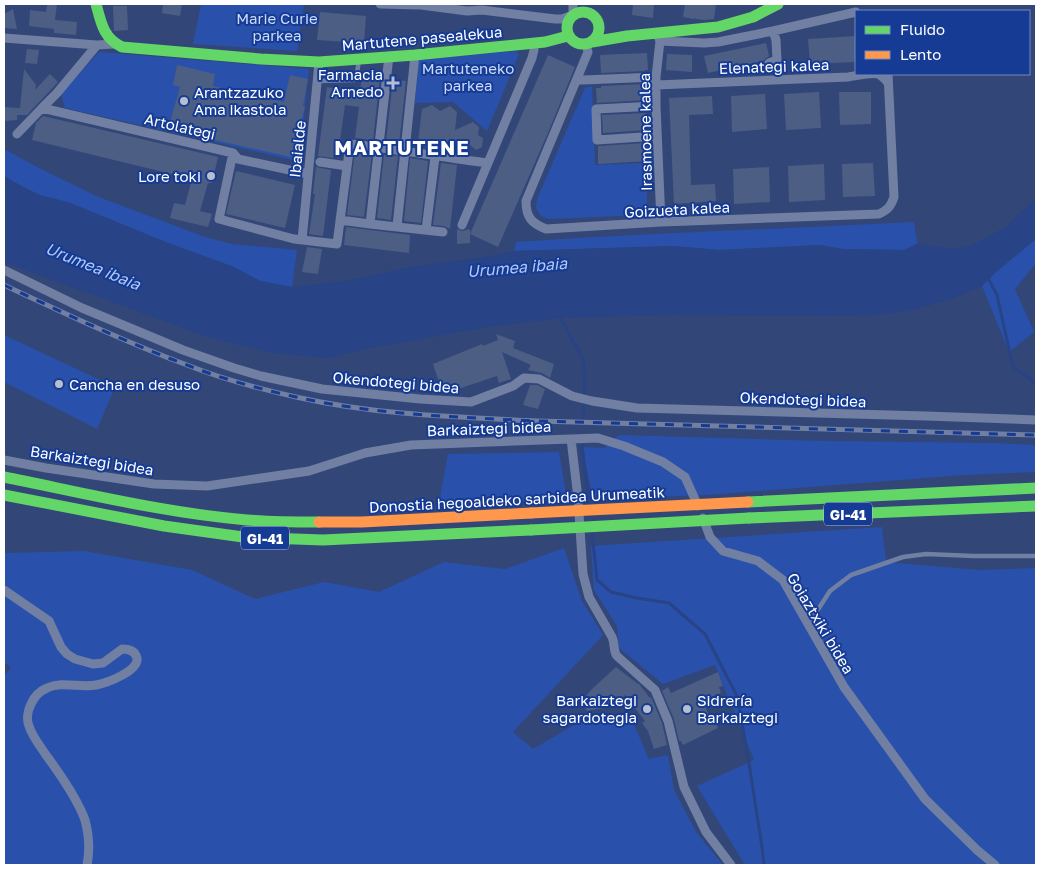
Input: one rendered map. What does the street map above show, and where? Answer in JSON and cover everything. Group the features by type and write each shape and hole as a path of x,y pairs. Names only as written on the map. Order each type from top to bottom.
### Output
{"main road":[{"path":"96,4 104,33 114,44"},
{"path":"589,43 598,34 599,25 597,20 588,12 578,12 573,9 566,27 568,36 579,44 589,43 627,36 658,36 718,27 753,17 778,4"},
{"path":"599,25 612,33 627,36"},
{"name":"Martutene pasealekua","path":"114,44 122,48 190,54 319,62 545,42 568,36"},
{"name":"Donostia hegoaldeko sarbidea Urumeatik","path":"4,477 163,509 253,521 282,522 362,522 1036,488"},
{"name":"Donostia hegoaldeko sarbidea Urumeatik","path":"4,495 164,526 243,537 323,540 749,518 1036,506"},
{"path":"1008,507 1025,514 1036,515"}],"street":[{"path":"380,4 421,5 466,11 482,10 555,19 562,19 573,9"},
{"path":"658,36 704,43 718,42 855,12"},
{"path":"768,63 777,60 776,40 773,31"},
{"name":"Irasmoene kalea","path":"658,36 656,106 661,222"},
{"path":"4,38 97,45 114,44"},
{"path":"462,225 532,58 533,43"},
{"name":"Goizueta kalea","path":"589,43 588,52 578,79 526,201 526,212 531,220 536,225 546,229 661,222 880,214 891,205 894,197 888,78"},
{"path":"17,134 56,93 97,45"},
{"path":"397,226 415,55"},
{"path":"370,224 389,56"},
{"name":"Ibaialde","path":"302,240 319,62"},
{"name":"Elenategi kalea","path":"656,81 848,77 865,75"},
{"path":"578,79 656,81"},
{"path":"656,106 596,109 597,140 657,136"},
{"name":"Artolategi","path":"42,108 233,153 238,160 308,174"},
{"path":"233,153 219,219 294,239 337,244 350,144 487,163"},
{"path":"426,230 435,157"},
{"path":"320,162 347,166"},
{"path":"340,220 444,232"},
{"name":"Okendotegi bidea","path":"4,270 82,308 183,350 261,376 322,389 360,394 471,402 513,386 524,378 539,379 572,396 637,408 1036,420"},
{"name":"Goiaztxiki bidea","path":"571,439 598,438 624,446 663,462 685,476 710,537 723,551 758,561 783,580 844,687 925,799 995,865"},
{"name":"Barkaiztegi bidea","path":"4,460 154,484 207,486 309,471 365,453 411,445 571,439 578,498 582,568 589,597 612,637 616,656 655,690 668,721 684,787 706,832 731,865"},
{"path":"4,590 49,621 62,647 67,654 75,659 93,664 103,662 122,649 130,650 137,659 135,666 130,671 102,684 95,686 65,685 48,687 36,696 28,711 28,725 33,735 68,788 84,819 88,835 88,865"}],"lane":[{"path":"318,81 354,80 360,59"},
{"path":"806,622 819,608 830,591 851,575 903,557 926,554 1036,556"}],"green space":[{"name":"Marie Curie parkea","path":"201,4 304,4 297,51 193,44"},
{"name":"Martuteneko parkea","path":"515,51 519,54 487,131 453,102 415,103 419,60"},
{"name":"Arantzazuko Ama ikastola","path":"99,52 309,69 300,155 293,160 65,108 61,94"},
{"path":"592,86 595,165 647,163 647,210 643,215 549,219 541,216 536,208 537,199 585,88"},
{"path":"4,149 96,196 205,237 232,244 297,250 292,287 260,281 234,267 168,243 70,203 40,195 23,187 4,176"},
{"path":"914,222 917,244 904,250 843,249 819,245 720,250 672,246 514,251 516,242"},
{"path":"1036,239 1036,263 1015,289 1034,332 1009,352 982,286"},
{"name":"Cancha en desuso","path":"4,335 115,387 97,429 4,382"},
{"path":"619,435 1036,445 1036,472 964,475 707,495 593,499 582,447 604,448"},
{"path":"559,452 567,500 439,503 448,454"},
{"path":"882,527 886,562 979,570 1036,568 1036,865 745,865 697,786 754,760 715,665 663,684 619,648 617,626 594,590 591,546"},
{"path":"564,548 582,601 603,635 513,732 533,749 576,724 620,714 635,727 649,759 668,755 674,790 696,832 723,865 4,865 4,676 11,668 4,662 4,553 84,551 192,570 255,599 324,582 379,592 444,562 505,569"}],"water":[{"name":"Urumea ibaia","path":"4,176 40,195 70,203 168,243 234,267 260,281 292,287 351,280 410,267 514,251 673,246 720,250 819,245 843,249 904,250 917,244 958,249 972,245 1006,227 1036,198 1036,239 982,286 949,300 908,311 875,315 834,316 672,315 561,318 488,327 370,348 327,358 272,353 207,337 4,262"}],"building":[{"path":"47,4 57,4 55,20 77,22 76,35 54,33 54,29 29,26 30,10 46,12"},
{"path":"163,4 182,4 180,16 162,13"},
{"path":"633,4 654,4 653,18 632,15"},
{"path":"685,4 716,4 714,19 704,20 683,17"},
{"path":"113,6 127,6 128,30 114,31"},
{"path":"13,9 17,29 4,28 4,14"},
{"path":"320,12 366,16 364,43 317,40"},
{"path":"855,36 855,62 810,64 808,39"},
{"path":"766,43 769,56 763,61 708,73 704,56"},
{"path":"27,49 39,50 37,64 25,63"},
{"path":"647,53 648,70 601,73 600,55"},
{"path":"667,54 692,55 692,72 666,70"},
{"path":"548,55 575,67 498,247 470,234"},
{"path":"177,65 215,74 213,86 284,102 290,75 308,79 303,106 305,107 291,157 210,139 169,126 180,87 173,85"},
{"path":"24,69 36,85 35,90 50,74 58,82 27,115 17,115 17,120 4,121 4,107 20,108"},
{"path":"362,75 380,77 373,140 355,138 359,107 345,105 338,154 334,153 333,158 318,156 327,87 360,93"},
{"path":"393,79 406,81 399,144 386,142"},
{"path":"645,84 646,100 597,103 596,88 601,88 601,86"},
{"path":"819,92 821,128 786,130 784,94"},
{"path":"839,92 871,92 871,124 840,125"},
{"path":"765,94 767,129 732,132 731,96"},
{"path":"712,96 713,114 689,115 691,185 715,184 716,201 674,204 669,98"},
{"path":"432,105 440,111 450,106 457,112 455,130 473,122 479,127 478,135 483,138 482,147 476,150 470,145 462,148 455,143 446,148 437,142 426,147 418,142 422,109"},
{"path":"646,113 646,130 603,133 602,115"},
{"path":"43,116 218,157 212,183 208,183 200,211 212,214 208,227 170,218 174,203 185,205 192,179 32,140 36,123"},
{"path":"647,143 648,161 598,164 598,146"},
{"path":"355,151 372,153 364,217 347,215"},
{"path":"384,155 398,156 391,220 377,218"},
{"path":"410,158 428,161 421,223 404,221"},
{"path":"441,163 457,165 450,229 444,226 433,225"},
{"path":"873,163 875,196 843,197 842,164"},
{"path":"824,164 825,200 789,202 788,166"},
{"path":"316,167 331,170 323,236 309,234 315,194 313,194"},
{"path":"769,167 770,202 734,204 733,169"},
{"path":"236,171 295,185 285,228 226,214"},
{"path":"346,227 410,235 409,253 344,245"},
{"path":"457,229 462,231 470,229 470,243 457,244"},
{"path":"307,247 322,249 318,274 302,272"},
{"path":"496,334 515,341 513,348 554,364 550,378 542,373 528,370 531,365 502,352 511,379 499,383 497,376 443,394 433,364 482,344 483,346 498,340"},
{"path":"530,385 537,385 545,389 538,409 523,405"},
{"path":"616,667 639,684 651,697 662,723 667,745 654,749 648,731 642,723 645,721 625,695 613,706 587,711 582,701"},
{"name":"Sidrería Barkaiztegi","path":"718,672 723,686 719,687 721,693 703,700 711,722 715,721 718,728 683,745 679,741 674,719 662,691 668,687 671,693"}],"waterway":[{"path":"988,278 997,295 1013,367 1036,383"},
{"path":"559,316 583,359 585,381 583,417"},
{"path":"582,445 589,504"},
{"path":"592,532 597,580 611,592 669,603 705,634 737,696 764,865"}],"railway":[{"path":"4,285 118,337 214,375 282,394 356,408 416,414 537,421 1036,435"}],"traffic: fast":[{"path":"96,4 101,23 107,34 122,47 261,59 319,62 415,55 545,42 568,36"},
{"path":"592,42 627,36 718,27 753,17 778,4"},
{"path":"583,12 595,16 599,28 595,40 583,44 571,40 567,28 571,16 583,12"},
{"path":"4,477 186,513 256,521 319,522"},
{"path":"748,502 1036,488"},
{"path":"4,495 164,526 243,537 323,540 531,530"},
{"path":"749,518 1036,506"},
{"path":"531,530 749,518"}],"traffic: slow":[{"path":"531,513 748,502"},
{"path":"319,522 362,522 531,513"}],"place":[{"name":"Farmacia Arnedo","path":"393,83"},
{"name":"Arantzazuko Ama ikastola","path":"184,101"},
{"name":"Lore toki","path":"211,176"},
{"name":"Cancha en desuso","path":"59,384"},
{"name":"Barkaiztegi sagardotegia","path":"647,709"},
{"name":"Sidrería Barkaiztegi","path":"687,709"}],"district":[{"name":"MARTUTENE","path":"402,147"}]}
